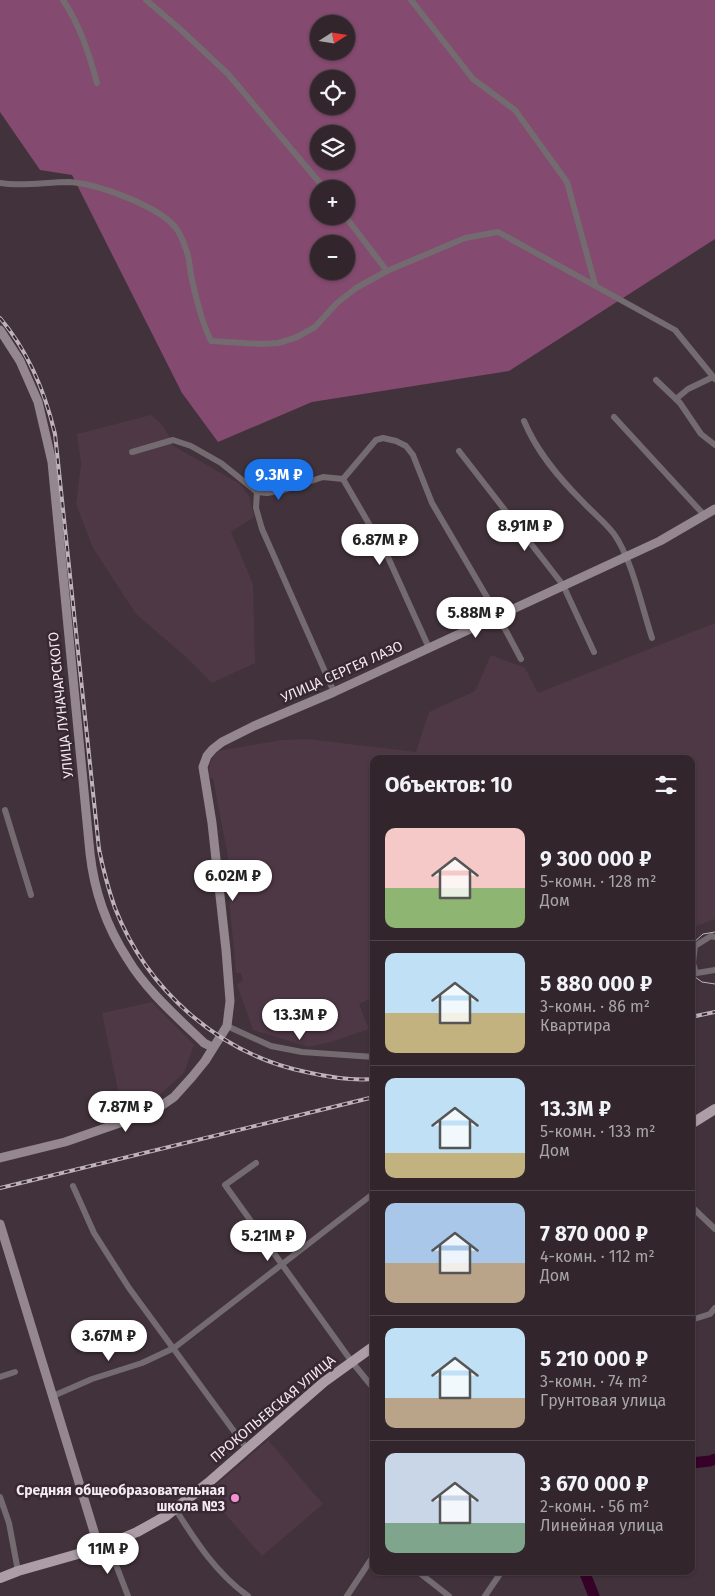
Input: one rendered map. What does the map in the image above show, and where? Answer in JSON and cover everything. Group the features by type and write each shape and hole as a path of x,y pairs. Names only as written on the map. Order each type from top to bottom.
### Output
{"main road":[{"name":"УЛИЦА ЛУНАЧАРСКОГО","path":"0,330 20,361 38,402 52,462 90,853 98,893 115,937 127,960 153,992 204,1043 212,1047"},
{"name":"УЛИЦА СЕРГЕЯ ЛАЗО","path":"227,1026 230,1002 226,950 212,824 203,767 207,756 222,742 254,726 334,692 660,541 715,509"},
{"path":"0,1158 65,1142 134,1118 161,1106 174,1097 192,1077 205,1061 212,1047 227,1026"},
{"path":"695,1122 715,1109"},
{"path":"0,1224 53,1396 103,1546"},
{"name":"ПРОКОПЬЕВСКАЯ УЛИЦА","path":"0,1573 18,1571 103,1546 137,1532 176,1510 324,1382 370,1349"},
{"path":"0,1578 18,1571"}],"street":[{"path":"63,0 78,28 97,83"},
{"path":"146,0 228,74 316,180"},
{"path":"411,0 473,79 515,110 567,182 595,284"},
{"path":"0,183 55,182 85,184 109,190 167,219 178,231 186,250 198,306 204,327 211,341 261,344 278,343 295,338 314,327 337,303 356,288 387,271 465,238 498,232 675,330 714,378 688,389 676,399"},
{"path":"352,225 387,271"},
{"path":"656,380 676,399 701,434 715,445"},
{"path":"614,417 705,516"},
{"path":"524,421 532,440 544,459 614,535 626,556 652,638"},
{"path":"343,479 376,440 384,438 406,446 413,456 432,503 521,659"},
{"path":"132,452 173,440 191,446 221,463 257,492 267,493 284,490 323,477 343,479"},
{"path":"459,451 563,585 594,652"},
{"path":"343,479 387,556 429,648"},
{"path":"257,492 256,508 260,523 334,692"},
{"path":"5,810 31,895"},
{"path":"695,946 711,936 715,936"},
{"path":"695,973 715,970"},
{"path":"227,1026 272,1046 302,1052 370,1057"},
{"path":"256,1163 225,1185 352,1362 370,1384"},
{"path":"73,1186 94,1234 129,1288 247,1449"},
{"path":"53,1396 92,1379 142,1363 174,1348 370,1196"},
{"path":"695,1210 715,1229"},
{"path":"695,1319 710,1314 715,1308"},
{"path":"0,1377 15,1372"},
{"path":"0,1497 9,1523 18,1571"},
{"path":"176,1510 192,1536 216,1567 229,1581 248,1596"},
{"path":"103,1546 128,1596"},
{"path":"347,1596 370,1560"},
{"path":"422,1575 449,1596"},
{"path":"485,1596 499,1575"}],"shaded area":[{"path":"0,0 715,0 715,239 509,371 312,402 218,442 182,393 72,175 40,170 0,112"},
{"path":"151,415 161,424 169,436 172,445 240,484 249,496 254,517 231,532 253,584 255,663 212,683 186,657 136,614 93,548 76,504 81,464 77,434"},
{"path":"715,623 715,919 695,926 695,755 370,755 370,999 359,1004 369,1029 331,1042 309,1047 253,1030 237,984 243,981 241,973 236,973 226,866 228,857 213,778 210,778 210,763 217,751 282,740 307,739 416,752 429,712 475,691 491,655 525,668 538,693"},
{"path":"152,1002 194,1045 184,1073 149,1104 122,1109 102,1013"},
{"path":"268,1440 323,1504 262,1556 207,1493"}],"waterway":[{"path":"695,1463 715,1459"},
{"path":"586,1575 594,1596"}],"tram line":[{"path":"695,941 703,934 715,932"},
{"path":"695,977 702,982 715,984"}],"railway":[{"path":"0,318 27,358 41,388 55,434 99,849 112,901 129,938 146,966 167,991 190,1014 216,1034 244,1050 274,1063 306,1072 340,1078 370,1079"},
{"path":"695,1016 715,1012"},
{"path":"0,1188 370,1098"}],"place":[{"name":"Средняя общеобразовательная школа №3","path":"235,1498"}]}
